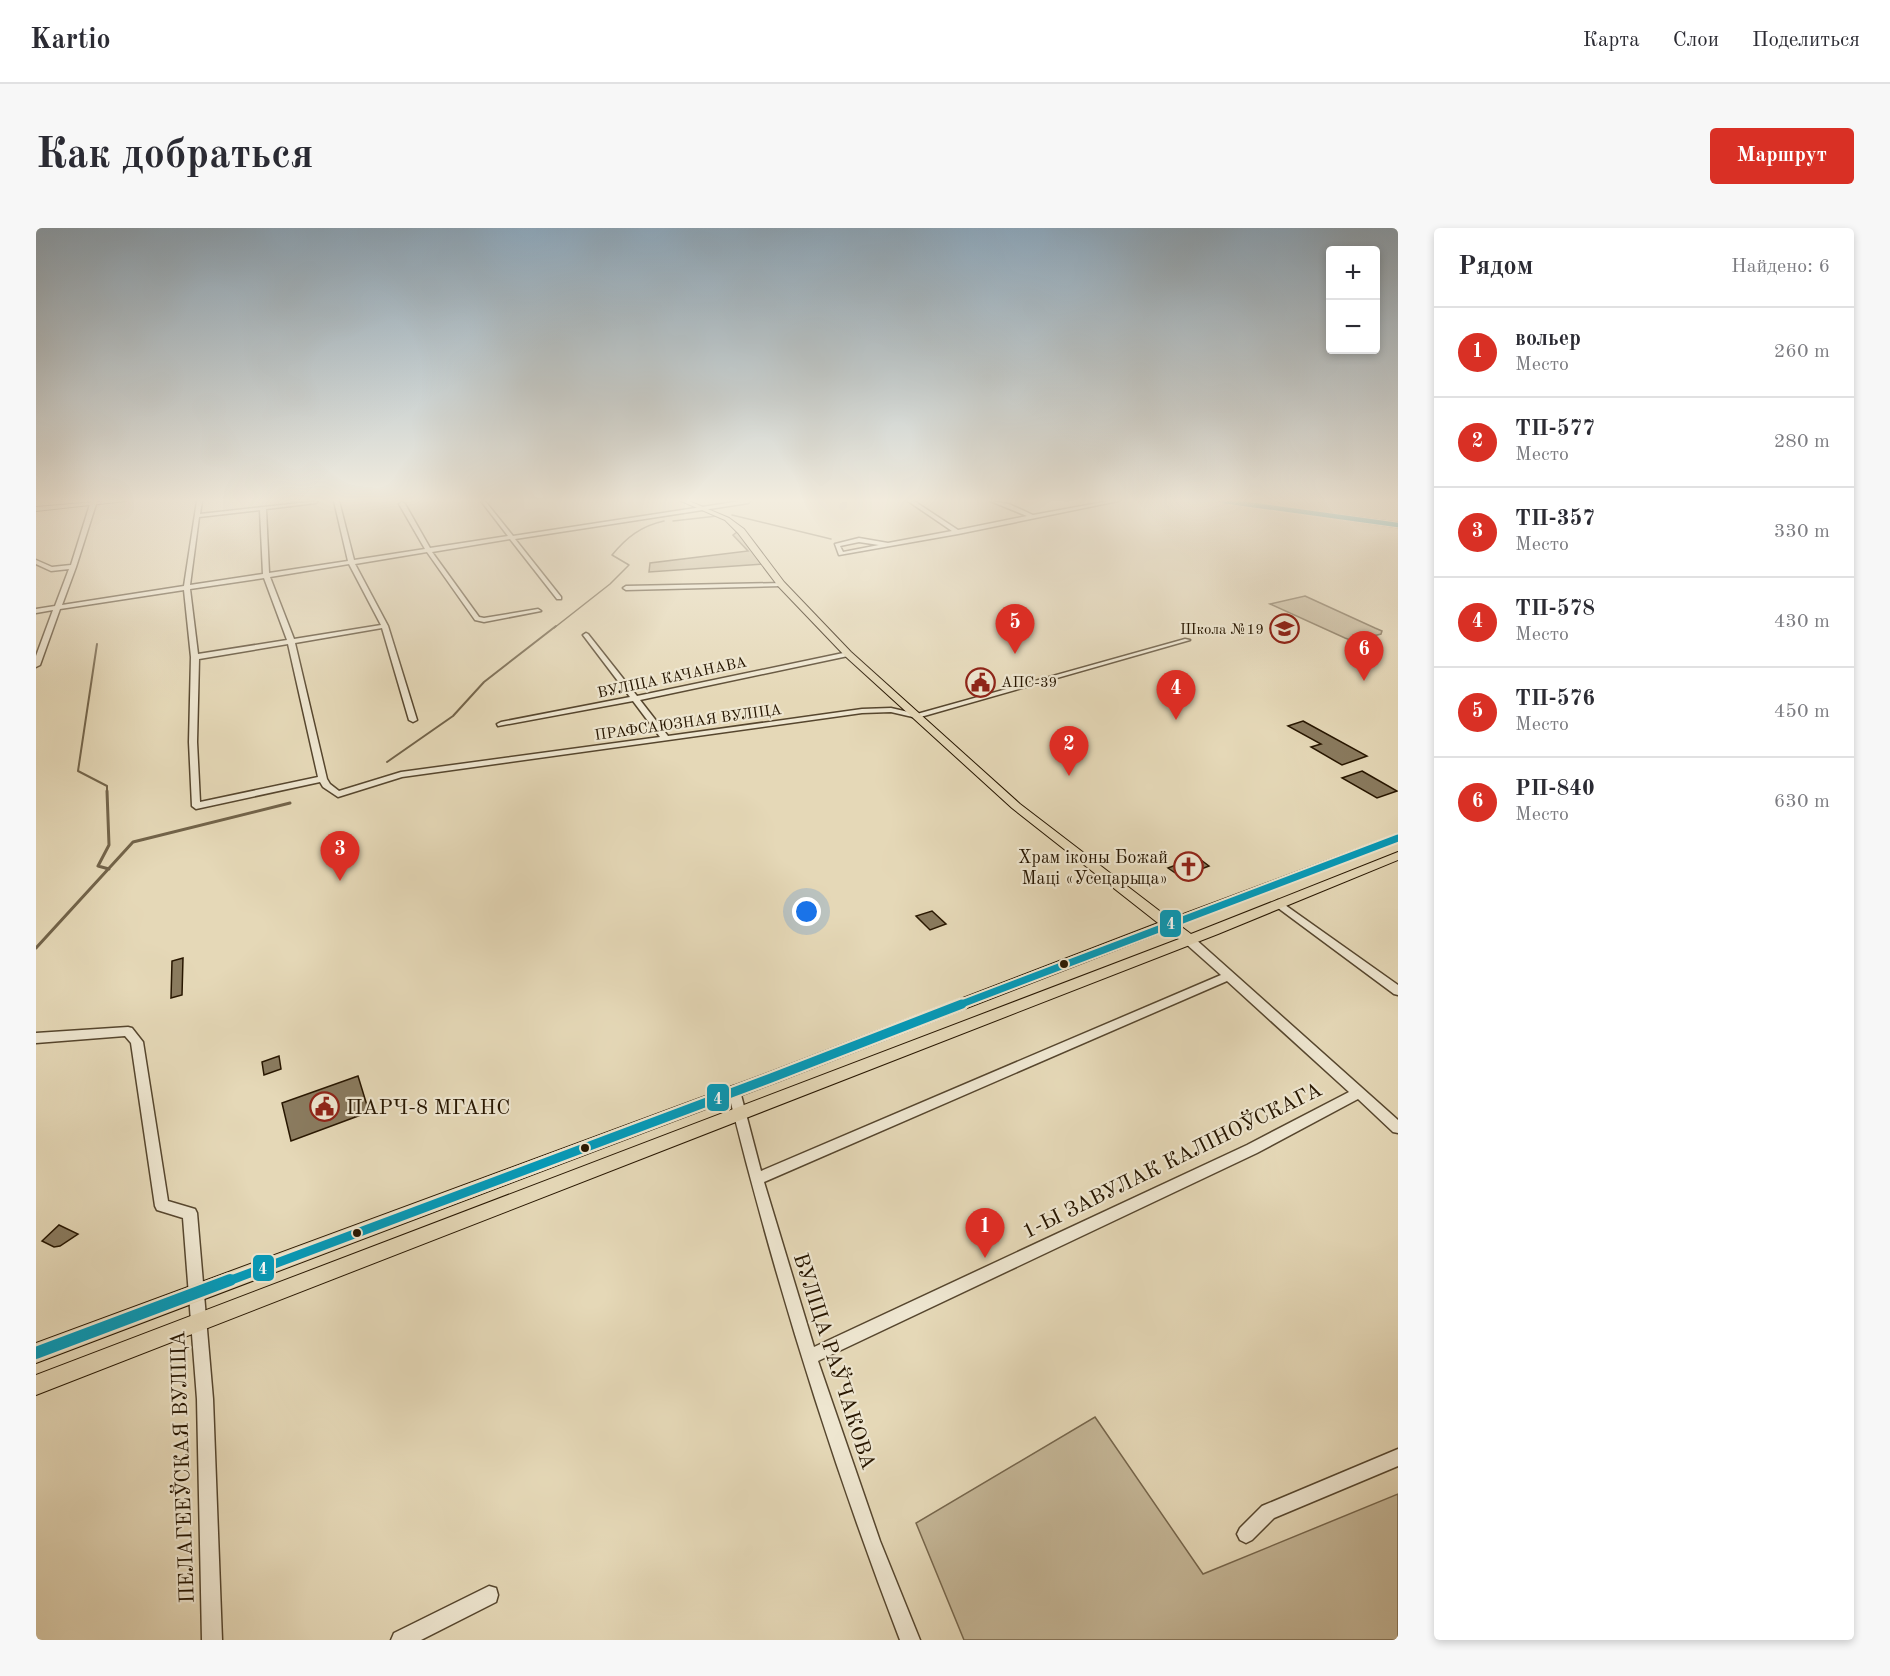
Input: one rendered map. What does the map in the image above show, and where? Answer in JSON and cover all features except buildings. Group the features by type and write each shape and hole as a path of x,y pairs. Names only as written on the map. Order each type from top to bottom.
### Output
{"main road":[{"path":"768,567 781,584 848,654 1016,806 1189,940"},
{"path":"36,1353 734,1091 1398,838"},
{"path":"36,1385 1189,940 1398,856"}],"street":[{"path":"36,665 73,567 51,569 46,567"},
{"path":"190,567 187,586 195,657 193,742 196,806 323,779 291,641 266,575 266,567"},
{"path":"36,611 319,567"},
{"path":"354,567 385,626 413,720"},
{"path":"440,567 477,619 538,611"},
{"path":"534,567 559,598"},
{"path":"626,588 781,584"},
{"path":"195,657 385,626"},
{"path":"586,635 666,739"},
{"name":"ПРАФСАЮЗНАЯ ВУЛІЦА","path":"323,779 326,785 338,794 401,775 862,711 891,710 917,716 1187,640"},
{"name":"ВУЛІЦА КАЧАНАВА","path":"501,724 635,699 848,654"},
{"path":"1278,903 1398,991"},
{"path":"1189,940 1398,1128"},
{"path":"756,1179 1228,976"},
{"name":"ПЕЛАГЕЕЎСКАЯ ВУЛІЦА","path":"36,1038 128,1031 137,1042 162,1206 190,1213 204,1399 212,1640"},
{"name":"ВУЛІЦА РАЎЧАКОВА","path":"734,1091 756,1179 809,1357 871,1541 910,1640"},
{"name":"1-Ы ЗАВУЛАК КАЛІНОЎСКАГА","path":"809,1357 1252,1149 1358,1093"},
{"path":"1246,1534 1269,1512 1398,1457"},
{"path":"401,1640 489,1595"}],"shaded area":[{"path":"650,567 723,567 649,572"},
{"path":"1305,596 1382,631 1381,634 1353,641 1270,604"},
{"path":"1095,1417 1203,1574 1398,1494 1398,1640 964,1640 916,1523"}],"waterway":[{"path":"554,628 610,584 627,567"},
{"path":"387,762 453,716 484,682 556,626"},
{"path":"97,644 78,771 107,786 107,791"},
{"path":"107,791 109,845 98,866 108,869"},
{"path":"108,869 133,842 290,803"},
{"path":"36,948 108,869"}],"transit line":[{"name":"4","path":"36,1353 771,1078 1142,934 1398,838"}],"place":[{"name":"Школа №19","path":"1285,629"},
{"name":"ТП-576","path":"1015,654"},
{"name":"РП-840","path":"1364,681"},
{"name":"АПС-39","path":"980,682"},
{"name":"ТП-578","path":"1176,720"},
{"name":"ТП-577","path":"1069,776"},
{"name":"Храм іконы Божай Маці «Усецарыца»","path":"1189,867"},
{"name":"ТП-357","path":"340,881"},
{"name":"ПАРЧ-8 МГАНС","path":"325,1107"},
{"name":"вольер","path":"985,1258"}]}
